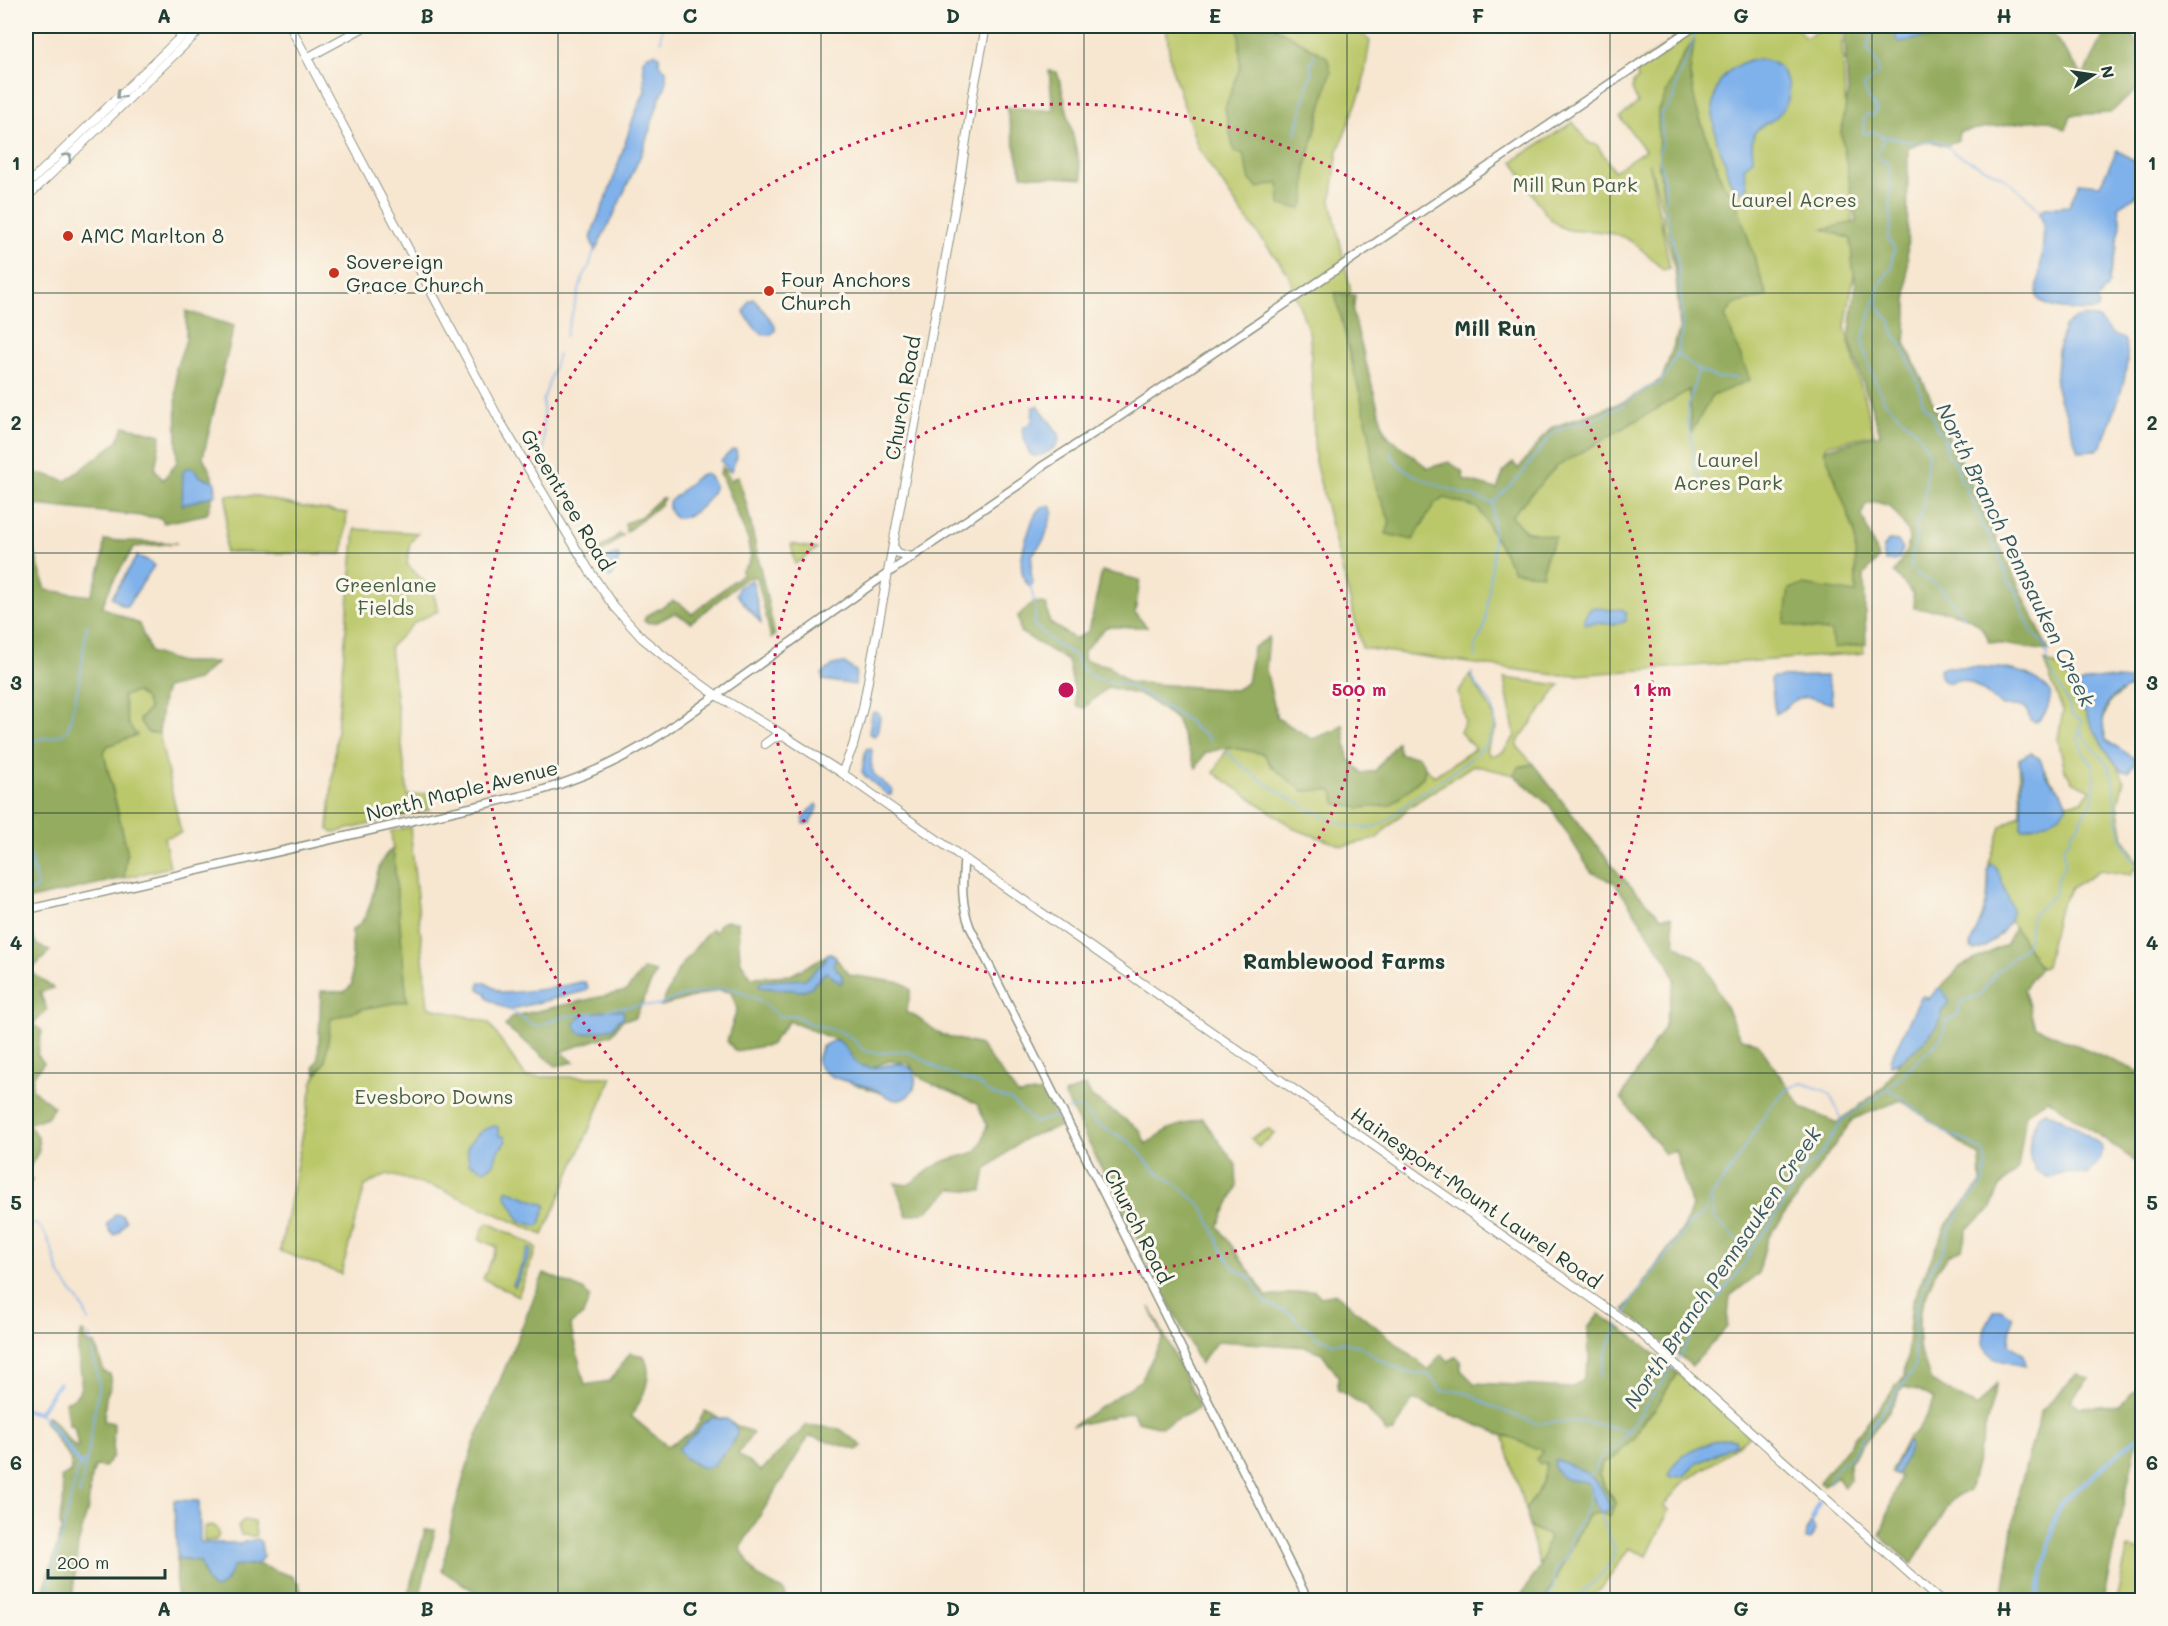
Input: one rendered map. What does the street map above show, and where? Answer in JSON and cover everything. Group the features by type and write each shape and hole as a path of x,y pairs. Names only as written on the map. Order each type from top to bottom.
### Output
{"main road":[{"path":"26,186 192,26"},
{"path":"26,198 204,26"},
{"name":"Greentree Road","path":"290,26 500,421 589,570 614,607 635,631 661,654 716,694 842,773 964,859"},
{"path":"308,58 366,26"},
{"name":"Church Road","path":"842,773 859,725 986,26"},
{"name":"North Maple Avenue","path":"26,910 548,788 589,772 646,743 888,573 1023,482 1041,467 1104,427 1695,26"},
{"path":"893,546 898,553 912,557"},
{"path":"765,744 773,738 785,736"},
{"name":"Church Road","path":"964,859 963,901 974,935 1308,1600"},
{"name":"Hainesport-Mount Laurel Road","path":"964,859 1636,1329 1939,1600"}],"green space":[{"path":"1166,26 1353,26 1370,41 1362,89 1338,151 1331,201 1350,287 1350,360 1395,449 1501,525 1521,486 1686,376 1680,294 1663,225 1663,211 1649,162 1670,268 1663,270 1633,242 1625,238 1605,232 1569,230 1554,222 1540,207 1513,161 1573,122 1589,143 1597,145 1614,171 1645,150 1620,117 1638,103 1632,90 1633,83 1638,79 1635,66 1695,26 1795,26 1805,38 1828,26 1841,26 1855,269 1845,327 1874,434 1826,445 1856,537 1864,653 1563,676 1362,648 1315,462 1310,335 1287,272 1242,213 1198,148 1171,66"},
{"path":"1241,26 1273,26 1327,57 1331,71 1306,166 1305,200 1300,209 1280,205 1279,183 1258,188 1250,180 1243,154 1234,152 1225,108 1240,67 1239,29"},
{"path":"1844,26 2047,26 2083,76 2103,37 2101,26 2128,26 2142,51 2142,85 2110,113 2071,115 2066,130 2049,120 2029,121 1959,132 1958,140 1946,146 1930,141 1908,147 1905,343 2049,651 1989,642 1984,631 1968,618 1958,614 1914,608 1913,593 1894,573 1906,552 1909,538 1907,532 1890,506 1876,502 1865,505 1862,516 1879,558 1864,575 1866,644 1833,648 1831,632 1784,624 1789,589 1803,585 1856,593 1855,533 1824,449 1880,434 1849,339 1856,285 1851,239 1823,229 1856,222 1841,132 1848,94"},
{"path":"1694,41 1690,74 1696,107 1723,184 1735,198 1767,296 1734,304 1725,316 1750,380 1712,396 1691,433 1689,390 1556,467 1511,516 1525,531 1556,537 1546,556 1542,575 1514,571 1478,508 1445,498 1435,503 1413,540 1386,534 1390,522 1374,482 1369,432 1335,293 1355,295 1353,314 1385,434 1428,468 1449,462 1462,471 1464,480 1497,489 1504,471 1513,462 1518,469 1551,428 1626,401 1662,379 1680,328 1675,263 1659,168 1658,112 1683,56"},
{"path":"1049,71 1057,72 1083,179 1022,175 1006,107 1053,111"},
{"path":"186,311 234,326 203,457 214,485 213,497 207,514 164,523 161,518 26,504 26,473 43,474 66,481 117,442 124,426 161,435 155,469 163,480 177,462 176,368 186,340"},
{"path":"722,467 731,480 738,476 747,506 775,636 771,638 757,577 746,578 691,622 675,613 656,622 644,621 646,616 673,601 692,614 742,574 742,570 748,564 751,557 749,542 720,473"},
{"path":"227,495 258,496 297,506 347,513 343,554 225,552"},
{"path":"661,498 664,498 660,505 626,532 625,523 639,518"},
{"name":"Greenlane Fields","path":"355,529 418,533 410,543 407,564 433,591 438,611 415,622 390,647 408,796 428,793 429,810 333,833 328,829"},
{"path":"28,532 46,590 91,596 102,563 104,540 177,543 134,547 112,583 102,607 139,624 150,652 180,662 217,662 197,680 166,688 159,733 148,733 139,720 149,709 145,699 136,692 123,696 128,724 137,735 107,746 104,754 127,850 124,878 26,900 26,617 31,613"},
{"path":"619,534 623,535 593,560 593,554"},
{"path":"791,544 817,549 795,564"},
{"path":"1102,571 1140,580 1135,613 1147,627 1106,627 1084,651 1084,660 1109,666 1128,682 1235,690 1247,683 1253,648 1269,637 1266,670 1277,718 1312,739 1336,730 1343,724 1348,758 1362,773 1375,771 1397,742 1400,754 1418,756 1425,767 1423,777 1391,805 1360,808 1337,804 1332,790 1303,791 1271,766 1264,754 1228,747 1205,753 1196,768 1176,719 1143,696 1108,687 1084,708 1077,706 1068,661 1020,632 1018,616 1033,602 1046,604 1050,623 1075,639 1089,631"},
{"path":"2044,661 2061,667 2078,693 2134,682 2109,703 2102,724 2106,740 2135,760 2118,768 2124,780 2118,804 2124,839 2142,870 2134,869 2131,875 2100,870 2071,888 2058,911 2046,967 2040,968 2010,920 1986,946 1971,949 1987,905 1989,863 2001,827 2021,814 2019,759 2032,753 2068,804 2082,801 2091,790 2072,781 2065,770 2058,739 2063,711"},
{"path":"1470,675 1492,711 1496,729 1486,750 1491,756 1503,752 1515,736 1504,678 1560,685 1520,738 1517,746 1533,764 1519,767 1514,775 1473,765 1409,807 1376,839 1343,846 1297,830 1214,773 1228,747 1265,754 1271,766 1303,791 1423,777 1425,767 1434,776 1475,749 1460,732 1465,721 1458,693"},
{"path":"136,692 145,699 150,709 139,720 148,733 159,733 181,833 164,838 170,867 124,878 127,850 104,754 107,746 128,724 123,696"},
{"path":"1533,764 1619,874 1661,917 1671,917 1676,945 1704,962 1741,1039 1757,1042 1802,1108 1837,1123 1884,1087 1899,1062 1890,1065 1921,997 1931,997 1961,966 2005,945 2015,927 2040,968 2024,989 2035,1027 2142,1073 2142,1166 2048,1099 2026,1114 2018,1169 2000,1187 1990,1210 1967,1229 1962,1249 1950,1254 1935,1273 1919,1314 1919,1347 1931,1381 1977,1407 1997,1383 1969,1491 1953,1498 1912,1564 1880,1536 1900,1477 1892,1474 1891,1471 1908,1437 1917,1432 1935,1399 1918,1390 1903,1387 1888,1412 1849,1462 1850,1481 1844,1487 1837,1477 1824,1485 1819,1482 1905,1375 1912,1302 1947,1224 1981,1183 1980,1157 1901,1100 1853,1119 1767,1239 1758,1274 1730,1296 1727,1327 1692,1366 1624,1310 1685,1226 1692,1207 1675,1150 1665,1154 1621,1098 1665,1025 1675,979 1667,961 1615,883 1591,872 1550,806 1514,775 1519,767"},
{"name":"Evesboro Downs","path":"410,827 428,1007 488,1022 526,1077 612,1077 543,1235 441,1189 387,1174 365,1186 341,1274 280,1251 313,1081 325,1062 330,1019 366,1008 407,1001 391,831"},
{"path":"393,849 407,1001 366,1008 331,1019 325,1062 316,1074 314,1068 318,1059 321,991 344,992 352,985 352,930 367,912 380,865"},
{"path":"26,921 37,945 50,951 30,971 53,988 40,992 47,1010 33,1024 42,1031 37,1054 44,1063 33,1076 32,1089 54,1107 47,1117 27,1124 38,1136 39,1151 26,1173"},
{"path":"725,921 738,922 740,960 751,977 791,975 831,953 850,975 903,983 911,990 906,1013 912,1014 942,1035 980,1045 1018,1095 1043,1092 1060,1127 1027,1137 986,1169 982,1191 952,1189 927,1211 907,1216 895,1183 908,1185 940,1163 974,1152 981,1144 987,1125 977,1104 922,1079 908,1063 889,1061 873,1067 911,1068 914,1089 900,1100 832,1076 817,1061 821,1047 836,1040 789,1021 770,1045 735,1051 727,1041 737,1009 731,992 718,990 661,1006 678,970 707,933 712,929 715,932 719,924"},
{"path":"644,969 656,972 635,1018 622,1020 612,1034 561,1052 574,1062 556,1066 505,1026 511,1017 626,991"},
{"path":"1086,1086 1092,1097 1139,1129 1146,1144 1169,1129 1202,1118 1236,1165 1237,1187 1218,1226 1267,1297 1314,1290 1321,1297 1336,1294 1429,1370 1441,1354 1449,1361 1456,1356 1461,1361 1461,1370 1474,1383 1571,1388 1583,1379 1589,1361 1588,1328 1599,1314 1634,1337 1677,1373 1655,1409 1644,1419 1634,1438 1612,1460 1602,1464 1599,1475 1616,1504 1610,1517 1598,1513 1586,1518 1545,1600 1518,1600 1540,1567 1549,1536 1529,1526 1525,1510 1537,1493 1544,1477 1546,1463 1540,1464 1536,1459 1543,1451 1413,1399 1394,1432 1387,1433 1364,1405 1338,1390 1338,1376 1322,1353 1306,1347 1217,1341 1200,1364 1064,1094"},
{"path":"1269,1129 1274,1133 1259,1147 1251,1138"},
{"path":"26,1173 32,1181 26,1183"},
{"path":"488,1223 537,1248 518,1296 483,1279 497,1247 479,1239"},
{"path":"544,1273 583,1290 590,1297 583,1315 570,1325 585,1385 610,1381 630,1353 644,1356 648,1371 646,1387 631,1416 667,1446 693,1432 705,1411 753,1433 738,1454 761,1471 807,1425 840,1429 862,1446 857,1450 809,1436 740,1548 757,1576 784,1591 788,1600 493,1600 480,1595 442,1571 454,1511 473,1446"},
{"path":"1150,1307 1198,1403 1198,1409 1161,1427 1138,1421 1132,1412 1072,1426 1141,1380 1163,1337"},
{"path":"82,1332 85,1334 86,1343 95,1344 104,1372 110,1374 111,1386 106,1396 104,1421 114,1423 113,1457 104,1467 96,1466 91,1477 88,1508 78,1545 73,1593 67,1600 41,1600 62,1529 59,1523 64,1496 61,1478 71,1472 71,1460 44,1421 47,1416 51,1418 75,1447 78,1446 74,1426 69,1425 65,1402 77,1395 80,1390 78,1350"},
{"path":"1677,1373 1749,1436 1721,1458 1682,1483 1664,1506 1669,1510 1647,1556 1629,1548 1604,1585 1588,1600 1545,1600 1586,1518 1591,1514 1601,1513 1613,1497 1598,1475 1602,1464 1634,1438"},
{"path":"2077,1374 2089,1378 2071,1400 2078,1407 2118,1405 2142,1385 2142,1418 2103,1600 2002,1600 2019,1490 2041,1411"},
{"path":"1503,1435 1544,1451 1545,1469 1542,1483 1525,1510"},
{"path":"244,1520 254,1522 255,1536 241,1535 238,1527"},
{"path":"212,1525 218,1531 218,1538 204,1541 204,1527"},
{"path":"1529,1526 1549,1536 1540,1567"},
{"path":"425,1530 435,1530 419,1600 410,1600 407,1598"},
{"path":"2128,1548 2142,1551 2142,1600 2116,1600"},
{"path":"177,1558 200,1561 207,1582 226,1582 233,1566 257,1564 291,1576 299,1584 303,1600 176,1600"}],"water":[{"path":"1895,26 1954,26 1948,33 1941,36 1899,43 1896,40"},
{"path":"655,53 659,56 659,64 666,70 666,85 643,150 595,251 591,240 593,230 645,91 643,60"},
{"path":"1750,60 1764,60 1777,65 1787,80 1789,93 1782,111 1753,135 1753,159 1744,168 1747,186 1739,192 1730,181 1718,143 1714,128 1713,104 1720,82 1727,73"},
{"path":"2117,150 2141,165 2142,181 2139,181 2137,195 2118,207 2121,226 2117,248 2108,279 2109,284 2097,301 2098,309 2075,310 2048,305 2037,297 2043,241 2042,220 2039,213 2045,208 2069,206 2079,183 2100,185"},
{"path":"754,299 775,325 775,331 770,335 758,331 744,312 749,301"},
{"path":"2084,316 2099,319 2112,334 2124,339 2127,363 2121,392 2101,446 2097,450 2078,451 2055,383 2058,351 2064,327 2074,319"},
{"path":"1038,406 1059,434 1059,438 1052,449 1034,456 1029,453 1022,431 1032,422 1033,407"},
{"path":"732,450 736,450 737,457 730,472 721,461"},
{"path":"186,468 193,468 201,477 215,481 216,495 182,505 183,472"},
{"path":"705,473 715,485 705,503 694,513 675,518 669,510 669,502 698,476"},
{"path":"1050,506 1053,511 1044,540 1032,555 1033,583 1030,587 1022,574 1023,550 1035,515 1042,507"},
{"path":"1889,540 1898,541 1902,548 1900,558 1885,561 1883,549"},
{"path":"614,554 618,554 619,559 612,577 609,578 602,564"},
{"path":"137,556 154,566 127,606 123,606 112,597"},
{"path":"751,580 761,623 736,594 739,587"},
{"path":"1595,607 1610,610 1622,609 1626,613 1626,621 1617,624 1586,624 1584,620 1587,614"},
{"path":"843,663 856,671 855,685 823,680 822,674 833,665"},
{"path":"1943,667 1996,668 2021,672 2049,690 2047,709 2036,722 2030,720 2023,706 2003,706 1963,680 1948,683 1943,681 1940,669"},
{"path":"1826,676 1832,704 1806,697 1796,700 1775,714 1771,679 1773,677"},
{"path":"2103,678 2130,680 2135,683 2113,697 2106,708 2103,720 2106,740 2134,758 2135,763 2128,772 2122,771 2109,755 2087,716 2079,692 2080,684"},
{"path":"874,712 878,713 880,718 877,733 874,736 869,733"},
{"path":"866,749 872,750 872,769 880,781 892,789 891,795 888,795 862,772"},
{"path":"2030,753 2040,759 2046,775 2061,792 2068,806 2054,819 2022,829 2022,775 2019,759"},
{"path":"817,804 818,807 810,823 804,824 803,818"},
{"path":"1992,864 1999,873 2008,898 2012,911 2011,917 1998,936 1986,946 1975,951 1970,945 1985,908 1989,880 1988,868"},
{"path":"829,953 836,957 833,965 842,975 842,983 826,972 811,987 801,991 759,987 760,982 805,979 825,961"},
{"path":"479,982 484,982 502,993 551,988 580,982 585,982 588,987 585,991 508,1010 488,999 486,993 479,989"},
{"path":"1940,988 1950,1001 1941,1012 1938,1023 1927,1038 1911,1052 1890,1065 1890,1060 1921,997 1930,998"},
{"path":"608,1010 622,1010 624,1014 622,1020 619,1019 613,1028 585,1034 580,1033 575,1027 579,1018"},
{"path":"837,1040 862,1066 873,1068 902,1064 907,1066 915,1075 912,1091 904,1099 895,1100 874,1089 826,1073 817,1062 819,1053 822,1047"},
{"path":"2045,1111 2073,1125 2101,1145 2101,1158 2088,1175 2068,1172 2049,1178 2035,1171 2030,1157 2031,1138 2037,1119"},
{"path":"495,1126 498,1127 499,1136 504,1136 506,1141 497,1153 494,1164 484,1170 469,1163 467,1148 478,1134"},
{"path":"507,1190 546,1205 540,1224 537,1226 520,1221 506,1195"},
{"path":"116,1214 122,1215 126,1221 119,1232 114,1235 107,1224"},
{"path":"529,1248 532,1250 515,1287 513,1285"},
{"path":"2001,1309 2012,1317 2009,1344 2024,1355 2026,1366 2001,1361 1986,1351 1983,1335 1994,1311"},
{"path":"712,1418 727,1419 736,1427 737,1433 733,1443 712,1466 705,1468 682,1456 678,1448 697,1432 702,1424"},
{"path":"1727,1438 1735,1439 1736,1444 1696,1464 1684,1476 1670,1478 1668,1475 1672,1467 1685,1454 1700,1446"},
{"path":"1907,1442 1909,1447 1907,1455 1898,1474 1895,1475 1892,1472"},
{"path":"1555,1460 1582,1471 1595,1481 1610,1506 1607,1511 1601,1513 1594,1503 1590,1484 1561,1477 1554,1465"},
{"path":"174,1500 199,1501 202,1543 241,1543 257,1539 261,1542 263,1557 257,1564 233,1566 224,1583 214,1589 207,1582 200,1561 177,1558"},
{"path":"1811,1523 1815,1533 1811,1540 1805,1539 1806,1531"}],"waterway":[{"path":"661,41 662,26"},
{"name":"North Branch Pennsauken Creek","path":"1676,1362 1695,1329 1745,1263 1753,1245 1766,1231 1803,1172 1819,1157 1843,1120 1884,1092 1940,1040 1944,1033 1945,1022 1959,1014 1962,1001 1980,995 1994,975 2025,946 2029,937 2031,917 2055,893 2057,879 2065,865 2064,846 2070,840 2072,831 2078,827 2092,802 2094,793 2093,764 2084,754 2078,741 2081,720 2071,714 2070,707 2049,667 2045,645 2033,633 2023,614 2017,593 2008,580 1997,549 1992,544 1990,535 1981,526 1981,518 1975,511 1966,485 1960,479 1957,465 1948,456 1943,434 1937,429 1933,416 1923,403 1917,379 1893,332 1891,321 1882,313 1878,302 1878,286 1892,267 1895,249 1888,239 1891,223 1889,167 1877,155 1883,140 1873,131 1865,134 1863,131 1864,118 1868,114 1873,116 1877,110 1867,96 1864,86 1878,73 1878,66 1867,48 1874,26"},
{"path":"1476,657 1476,643 1485,625 1493,553 1493,502 1522,474 1552,434 1567,426 1591,420 1623,405 1646,388 1657,385 1667,374 1677,354 1682,331 1682,311 1678,264 1665,205 1665,188 1659,156 1662,132 1660,115 1668,108 1674,97 1677,81 1691,49 1695,33"},
{"path":"1295,136 1312,73 1310,65 1314,59 1313,54"},
{"path":"1880,135 1916,143 1934,140 1942,142 1954,153 2003,177 2041,212"},
{"path":"565,337 583,277 594,250"},
{"path":"1876,297 1863,337 1863,347 1885,402 1919,434 1928,451 1924,502 1916,527 1910,565 1918,575 1944,592 1965,617"},
{"path":"1677,354 1697,369 1717,378 1738,378"},
{"path":"543,475 543,401 558,355"},
{"path":"1698,370 1687,411 1693,445 1693,465 1699,477 1709,486 1730,494"},
{"path":"1391,452 1396,462 1419,477 1492,503"},
{"path":"1030,585 1036,608 1034,625 1053,642 1074,655 1081,667 1095,678 1127,685 1141,692 1188,721 1211,741"},
{"path":"26,742 61,735 68,730 80,678 87,624"},
{"path":"1226,751 1274,789 1319,814 1341,823 1360,827 1376,826 1463,765 1485,745 1492,734 1495,722 1493,708 1475,682 1472,672"},
{"path":"2079,731 2102,758 2112,775 2120,832 2130,856 2142,872"},
{"path":"26,840 37,885 34,890 26,894"},
{"path":"607,1010 642,1005 657,1006 676,998 722,988 736,990 759,1000 779,1017 795,1015 808,1023 841,1032 852,1038 864,1051 879,1053 904,1051 916,1055 942,1071 978,1084 991,1094 1011,1100 1034,1123 1059,1115"},
{"path":"510,1010 536,1027 561,1017 594,1013"},
{"path":"1626,1314 1631,1301 1689,1225 1706,1211 1709,1200 1769,1108 1787,1089 1802,1083 1823,1090 1830,1095 1842,1119"},
{"path":"1829,1483 1833,1473 1851,1455 1913,1370 1915,1314 1921,1294 1962,1207 1981,1186 1987,1165 1983,1152 1966,1141 1946,1133 1889,1089"},
{"path":"1067,1110 1081,1107 1095,1123 1132,1143 1154,1170 1178,1185 1197,1202 1205,1211 1223,1252 1234,1268 1250,1278 1266,1303 1293,1315 1297,1323 1310,1329 1314,1336 1333,1343 1342,1342 1360,1346 1378,1359 1405,1372 1428,1374 1442,1391 1470,1394 1486,1404 1535,1423 1582,1421 1628,1430"},
{"path":"1710,1200 1713,1203 1714,1219 1749,1250"},
{"path":"26,1225 36,1224 45,1235 58,1270 80,1303 88,1321"},
{"path":"1600,1377 1607,1350 1619,1325"},
{"path":"79,1496 99,1384 89,1335"},
{"name":"North Branch Pennsauken Creek","path":"1591,1475 1601,1456 1620,1443 1673,1366"},
{"path":"26,1410 39,1413 59,1383"},
{"path":"39,1413 46,1419"},
{"path":"46,1419 80,1464"},
{"path":"2037,1600 2056,1515 2063,1501 2141,1434 2142,1427"},
{"path":"46,1600 78,1469 86,1460"},
{"name":"North Branch Pennsauken Creek","path":"1547,1600 1553,1590 1555,1572 1567,1556 1572,1536 1590,1503 1589,1482"},
{"path":"1812,1520 1819,1502"},
{"path":"1575,1600 1604,1572 1614,1554 1613,1546 1601,1519 1602,1514"}],"place":[{"name":"AMC Marlton 8","path":"68,236"},
{"name":"Sovereign Grace Church","path":"334,273"},
{"name":"Four Anchors Church","path":"769,291"}],"district":[{"name":"Mill Run","path":"1495,329"},
{"name":"Ramblewood Farms","path":"1344,962"}],"park label":[{"name":"Mill Run Park","path":"1575,185"},
{"name":"Laurel Acres","path":"1794,200"},
{"name":"Laurel Acres Park","path":"1728,472"}]}
